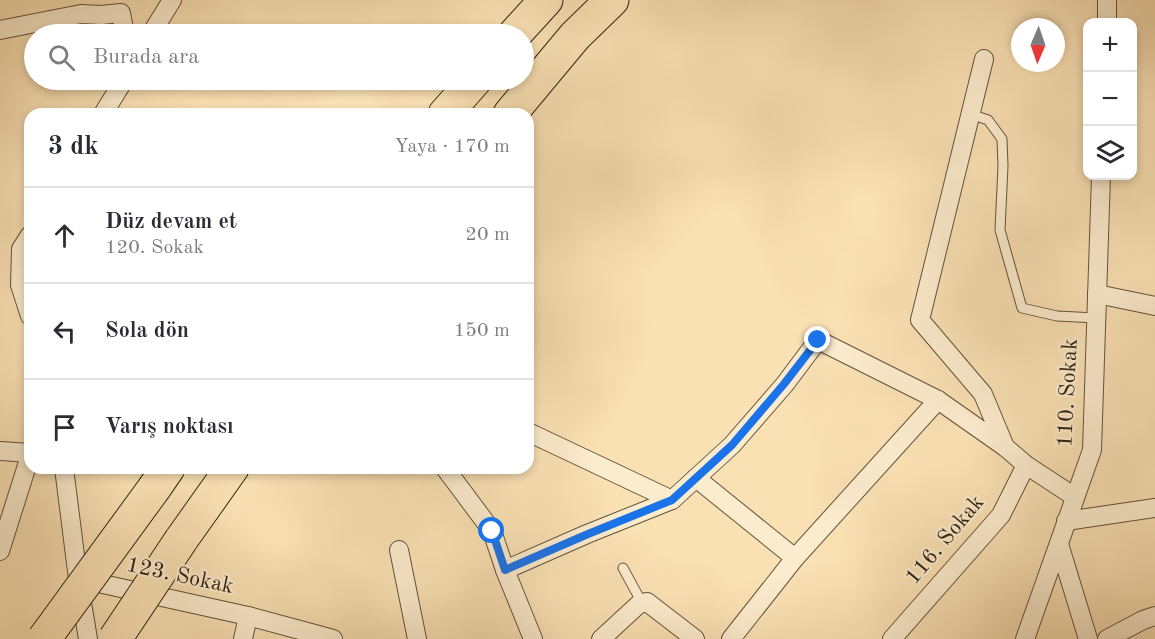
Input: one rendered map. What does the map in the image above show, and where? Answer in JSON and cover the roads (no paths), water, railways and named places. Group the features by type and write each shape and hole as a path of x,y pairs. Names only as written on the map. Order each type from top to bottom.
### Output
{"highway":[{"path":"524,24 546,0"},
{"path":"534,85 575,36 612,0"},
{"path":"450,108 466,90"},
{"path":"515,108 530,90"},
{"path":"115,639 228,474"},
{"path":"44,639 161,478"}],"street":[{"path":"157,24 172,0"},
{"path":"1107,0 1107,18"},
{"path":"30,24 81,14 101,15 119,6 123,24"},
{"path":"0,30 24,25"},
{"path":"984,59 920,320 983,394 1005,447"},
{"path":"107,108 118,90"},
{"name":"110. Sokak","path":"1025,639 1092,450 1101,180"},
{"path":"24,244 21,249 20,285 24,297"},
{"path":"1097,294 1155,306"},
{"path":"505,570 672,500 732,445 818,340 938,400 1005,447 1026,465 1075,497"},
{"path":"731,639 795,558 938,400"},
{"path":"534,435 672,500"},
{"path":"0,451 24,454"},
{"name":"116. Sokak","path":"892,639 1001,515 1026,465"},
{"path":"0,551 24,474"},
{"path":"65,474 88,639"},
{"path":"449,474 492,531 533,639"},
{"path":"696,478 795,558"},
{"path":"1066,521 1155,508"},
{"path":"1059,544 1088,639"},
{"path":"399,550 417,639"},
{"name":"123. Sokak","path":"78,579 248,616 243,639"},
{"path":"601,639 639,604 647,602 695,639"},
{"path":"248,616 333,639"},
{"path":"1107,639 1155,616"}],"lane":[{"path":"970,114 988,120 1002,140 1000,230 1022,308 1057,316 1096,318"},
{"path":"623,568 642,603"}]}
